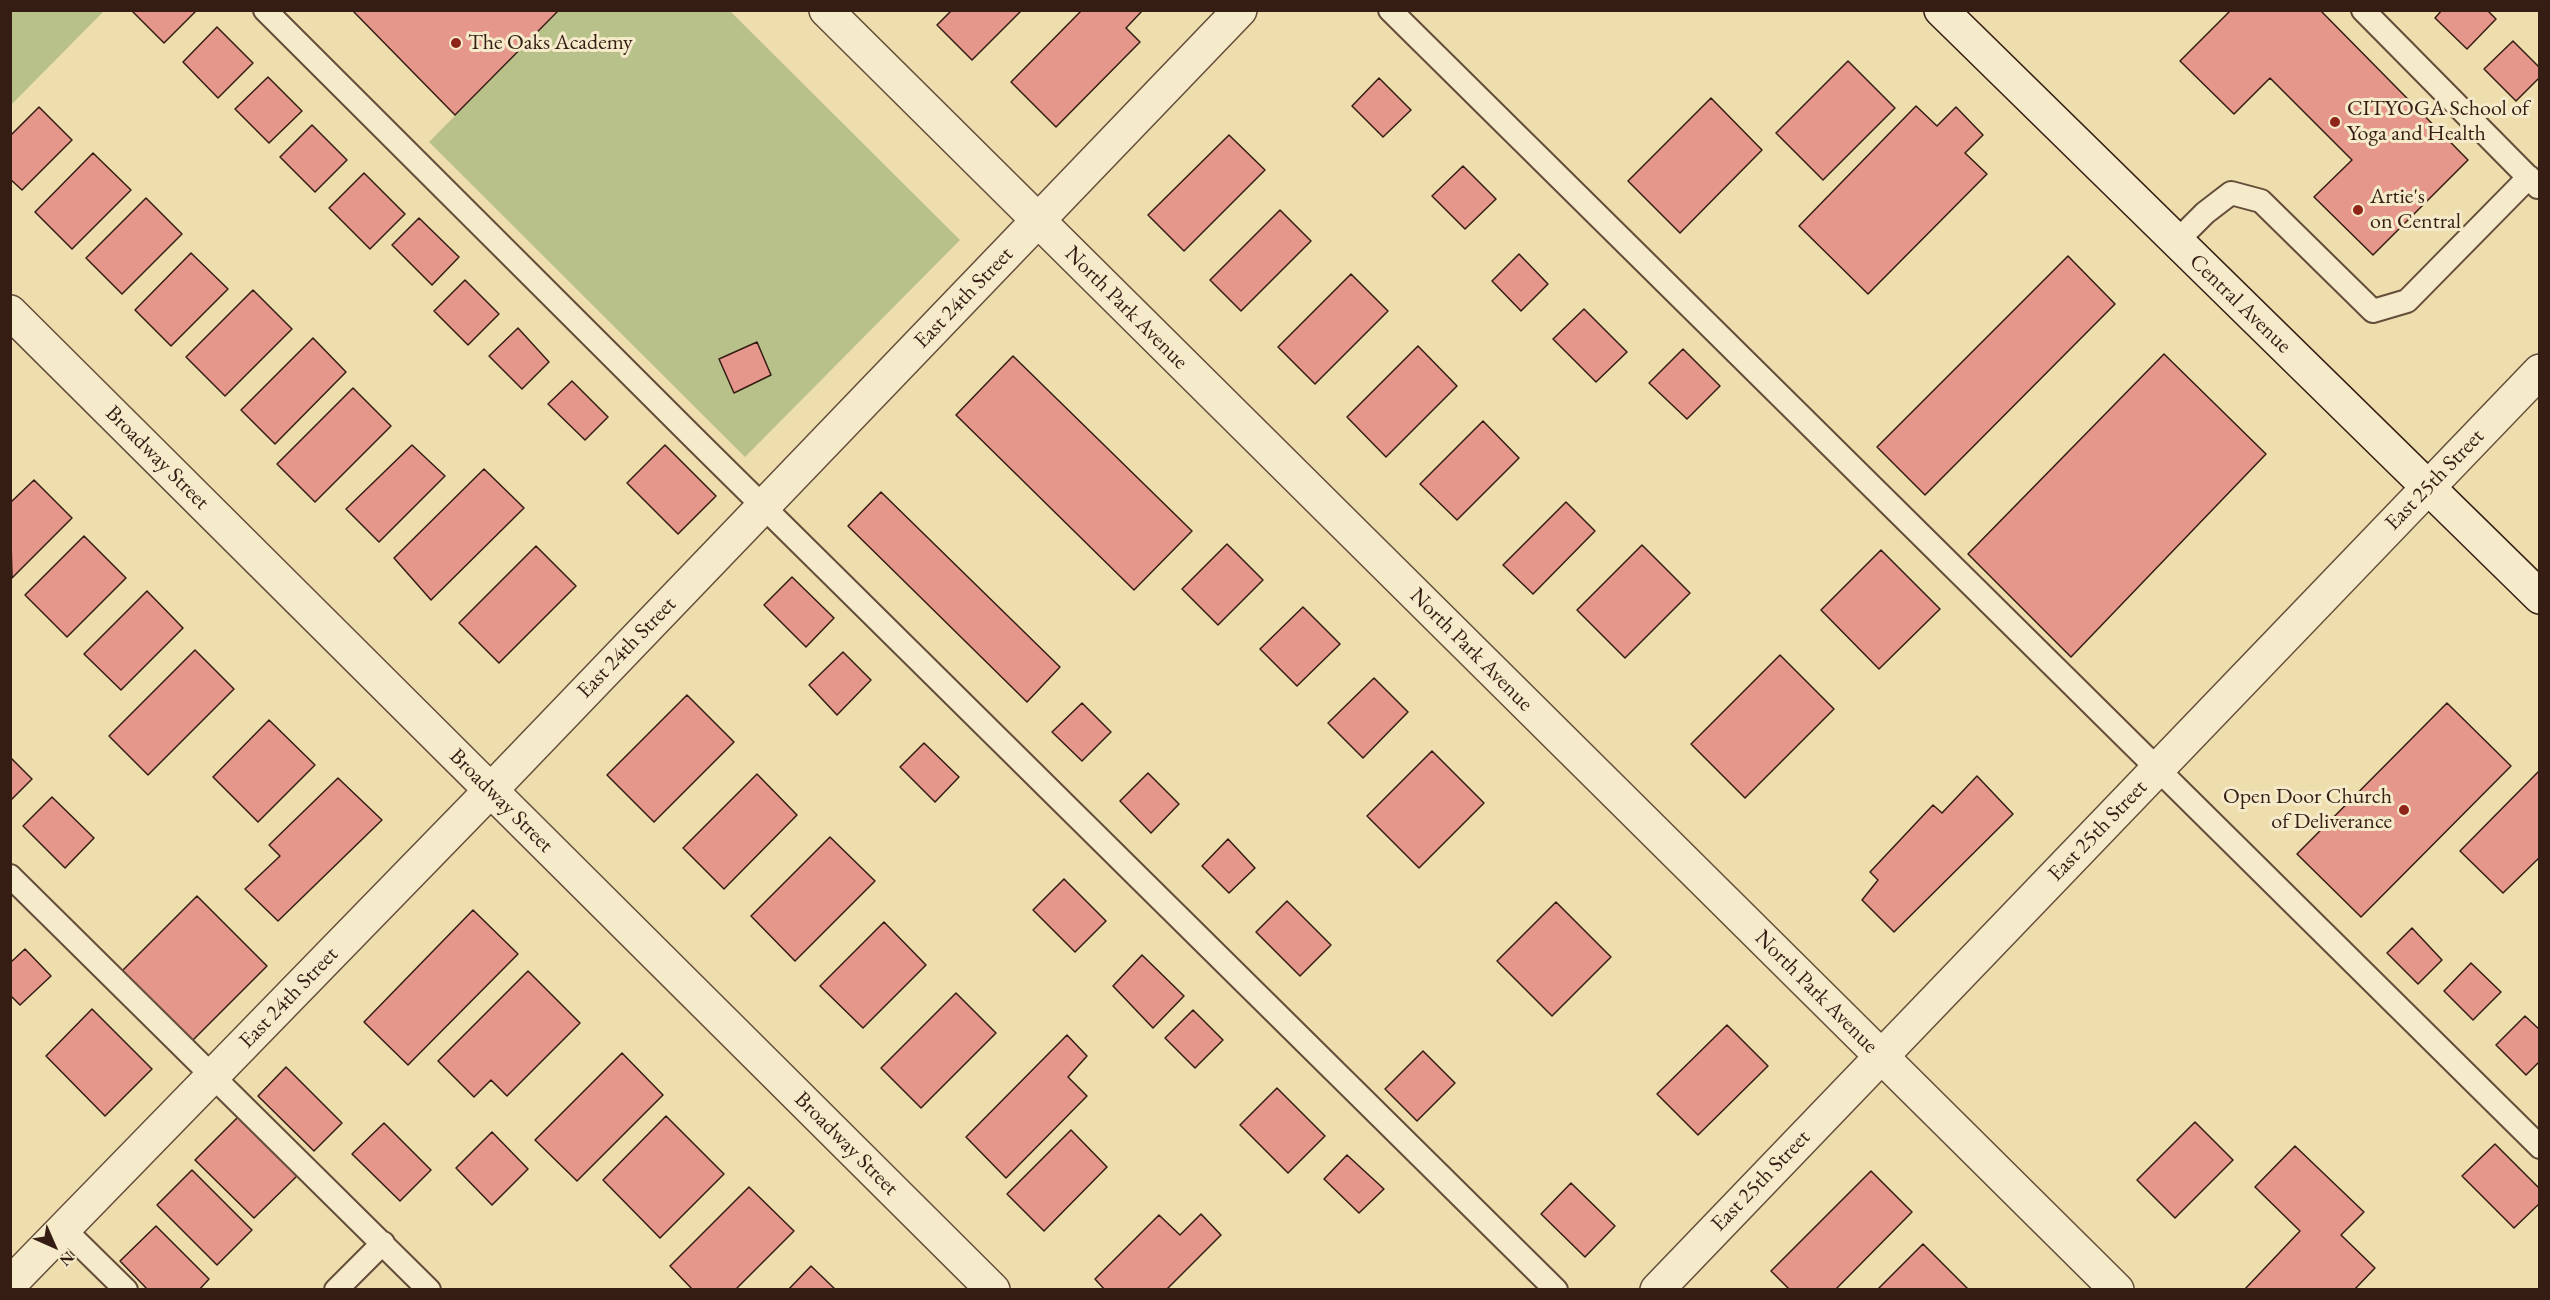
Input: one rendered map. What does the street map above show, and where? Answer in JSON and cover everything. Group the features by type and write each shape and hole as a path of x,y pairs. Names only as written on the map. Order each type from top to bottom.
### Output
{"street":[{"name":"North Park Avenue","path":"826,10 2117,1290"},
{"name":"East 24th Street","path":"10,1284 490,791 1240,10"},
{"name":"Central Avenue","path":"1941,10 2540,597"},
{"name":"Broadway Street","path":"10,312 993,1290"},
{"name":"East 25th Street","path":"1657,1290 2540,371"}],"lane":[{"path":"265,10 1556,1290"},
{"path":"1390,10 2540,1147"},
{"path":"2176,242 2205,213 2231,193 2261,201 2373,311 2407,302 2534,182 2363,10"},
{"path":"10,876 429,1290"},
{"path":"64,1229 126,1290"},
{"path":"336,1290 383,1243"}],"green space":[{"path":"10,11 104,11 11,105"},
{"path":"559,11 730,11 960,240 745,457 429,142"}],"building":[{"path":"131,10 194,10 195,12 164,43"},
{"name":"The Oaks Academy","path":"352,10 559,10 455,115"},
{"path":"952,10 1022,10 972,60 937,25"},
{"path":"1082,10 1143,10 1126,28 1140,42 1056,127 1011,82"},
{"path":"2231,10 2320,10 2468,160 2373,255 2314,197 2352,160 2270,78 2234,114 2180,61"},
{"path":"2442,10 2487,10 2496,19 2467,49 2435,18"},
{"path":"217,27 253,63 218,98 183,62"},
{"path":"2513,41 2540,68 2540,77 2516,101 2484,69"},
{"path":"1848,61 1895,108 1823,180 1776,133"},
{"path":"268,77 302,111 269,143 235,109"},
{"path":"1379,78 1411,110 1383,137 1352,106"},
{"path":"1711,98 1762,150 1680,233 1628,181"},
{"path":"1916,106 1937,126 1956,107 1983,135 1965,153 1987,174 1868,294 1799,226"},
{"path":"39,107 72,140 22,190 10,179 10,136"},
{"path":"312,125 347,160 315,192 280,157"},
{"path":"1229,135 1265,170 1184,251 1148,215"},
{"path":"93,153 131,190 72,249 35,212"},
{"path":"1463,166 1496,199 1465,229 1432,196"},
{"path":"364,173 405,214 370,249 329,208"},
{"path":"146,198 182,234 122,294 86,258"},
{"path":"1280,210 1311,241 1241,311 1210,280"},
{"path":"419,218 459,257 432,285 392,245"},
{"path":"191,253 228,289 171,346 135,310"},
{"path":"1519,254 1548,284 1521,311 1492,281"},
{"path":"2068,256 2115,304 1925,495 1877,447"},
{"path":"1351,274 1388,311 1315,384 1278,347"},
{"path":"465,280 499,314 468,345 434,311"},
{"path":"253,290 292,329 225,396 186,357"},
{"path":"1584,309 1627,352 1596,382 1553,339"},
{"path":"518,328 549,362 522,389 489,356"},
{"path":"313,338 346,372 275,444 241,410"},
{"path":"757,342 771,375 734,393 719,359"},
{"path":"1418,346 1457,386 1386,457 1347,417"},
{"path":"1683,349 1720,386 1687,419 1649,383"},
{"path":"2164,354 2266,454 2071,657 1968,554"},
{"path":"1013,356 1192,531 1134,590 956,415"},
{"path":"572,381 608,417 585,440 548,404"},
{"path":"353,388 391,426 315,502 277,464"},
{"path":"1483,421 1519,458 1457,520 1420,484"},
{"path":"412,445 445,476 379,542 346,509"},
{"path":"665,445 716,496 678,534 627,483"},
{"path":"484,469 524,508 431,600 394,558"},
{"path":"34,480 72,518 12,578 10,503"},
{"path":"881,492 1060,667 1027,702 848,526"},
{"path":"1566,502 1595,531 1533,594 1503,565"},
{"path":"84,536 126,578 67,637 25,595"},
{"path":"1227,544 1263,580 1218,625 1182,589"},
{"path":"1642,545 1690,593 1625,658 1577,610"},
{"path":"536,546 576,586 499,663 459,623"},
{"path":"1881,550 1940,609 1879,669 1821,610"},
{"path":"792,577 834,618 806,647 764,605"},
{"path":"147,591 183,628 121,690 84,654"},
{"path":"1303,607 1340,644 1297,686 1260,649"},
{"path":"195,650 234,689 148,775 109,736"},
{"path":"843,652 871,680 837,715 809,685"},
{"path":"1780,655 1834,709 1745,798 1691,744"},
{"path":"1374,678 1408,712 1363,758 1328,723"},
{"path":"687,695 734,742 654,822 607,775"},
{"path":"1082,703 1111,732 1082,761 1052,732"},
{"name":"Open Door Church of Deliverance","path":"2447,703 2511,766 2361,917 2297,854"},
{"path":"269,720 315,765 258,822 213,777"},
{"path":"924,743 959,777 935,802 900,767"},
{"path":"1432,751 1484,803 1419,868 1367,816"},
{"path":"10,757 32,779 10,801"},
{"path":"2540,770 2540,857 2503,893 2460,851"},
{"path":"1148,773 1179,804 1151,833 1120,801"},
{"path":"757,774 797,815 724,889 683,848"},
{"path":"1977,776 2013,814 1894,932 1862,900 1878,880 1870,872 1933,805 1942,813"},
{"path":"338,778 382,820 278,921 245,889 280,856 269,845"},
{"path":"52,797 94,838 65,868 23,826"},
{"path":"830,837 875,881 795,961 751,916"},
{"path":"1228,839 1255,868 1229,893 1202,866"},
{"path":"1064,879 1106,921 1075,952 1033,910"},
{"path":"197,896 267,966 191,1042 121,972"},
{"path":"1287,901 1331,945 1300,976 1256,932"},
{"path":"1556,902 1611,957 1552,1016 1497,961"},
{"path":"473,910 518,954 408,1065 364,1022"},
{"path":"884,922 926,965 863,1028 820,986"},
{"path":"2412,928 2442,960 2418,984 2387,953"},
{"path":"25,949 51,976 20,1005 10,995 10,963"},
{"path":"1142,955 1184,996 1153,1028 1113,986"},
{"path":"2471,963 2501,992 2473,1020 2444,991"},
{"path":"528,971 580,1023 507,1096 491,1080 474,1097 438,1061"},
{"path":"956,993 996,1033 921,1108 881,1068"},
{"path":"92,1009 152,1069 105,1116 46,1056"},
{"path":"1193,1010 1223,1040 1195,1068 1165,1038"},
{"path":"2525,1016 2540,1030 2540,1061 2526,1075 2496,1045"},
{"path":"1727,1025 1768,1066 1698,1135 1657,1094"},
{"path":"1067,1035 1087,1056 1068,1077 1087,1096 1006,1178 966,1137"},
{"path":"1423,1051 1455,1083 1417,1121 1385,1089"},
{"path":"622,1053 663,1095 577,1181 535,1140"},
{"path":"286,1067 342,1123 314,1151 258,1096"},
{"path":"1277,1088 1325,1136 1288,1173 1240,1125"},
{"path":"239,1116 298,1175 254,1218 195,1160"},
{"path":"666,1116 724,1174 660,1238 603,1180"},
{"path":"2195,1122 2233,1160 2175,1218 2137,1180"},
{"path":"384,1123 431,1170 400,1201 352,1154"},
{"path":"1071,1130 1107,1167 1044,1231 1007,1194"},
{"path":"492,1132 528,1169 492,1205 456,1168"},
{"path":"2495,1144 2540,1189 2540,1203 2514,1228 2462,1176"},
{"path":"2295,1146 2364,1212 2341,1235 2375,1268 2354,1290 2244,1290 2300,1231 2255,1187"},
{"path":"1347,1155 1384,1189 1359,1213 1324,1179"},
{"path":"192,1170 252,1230 217,1265 157,1205"},
{"path":"1871,1171 1912,1212 1835,1290 1790,1290 1771,1271"},
{"path":"1571,1183 1615,1226 1585,1257 1541,1214"},
{"path":"749,1187 794,1231 735,1290 693,1290 670,1266"},
{"path":"1201,1214 1221,1235 1166,1290 1105,1290 1095,1279 1159,1215 1180,1235"},
{"path":"156,1226 209,1279 199,1290 148,1290 120,1261"},
{"path":"1923,1244 1969,1290 1877,1290"},
{"path":"811,1266 836,1290 788,1290"}],"place":[{"name":"The Oaks Academy","path":"456,43"},
{"name":"CITYOGA School of Yoga and Health","path":"2335,122"},
{"name":"Artie's on Central","path":"2358,210"},
{"name":"Open Door Church of Deliverance","path":"2404,810"}]}
